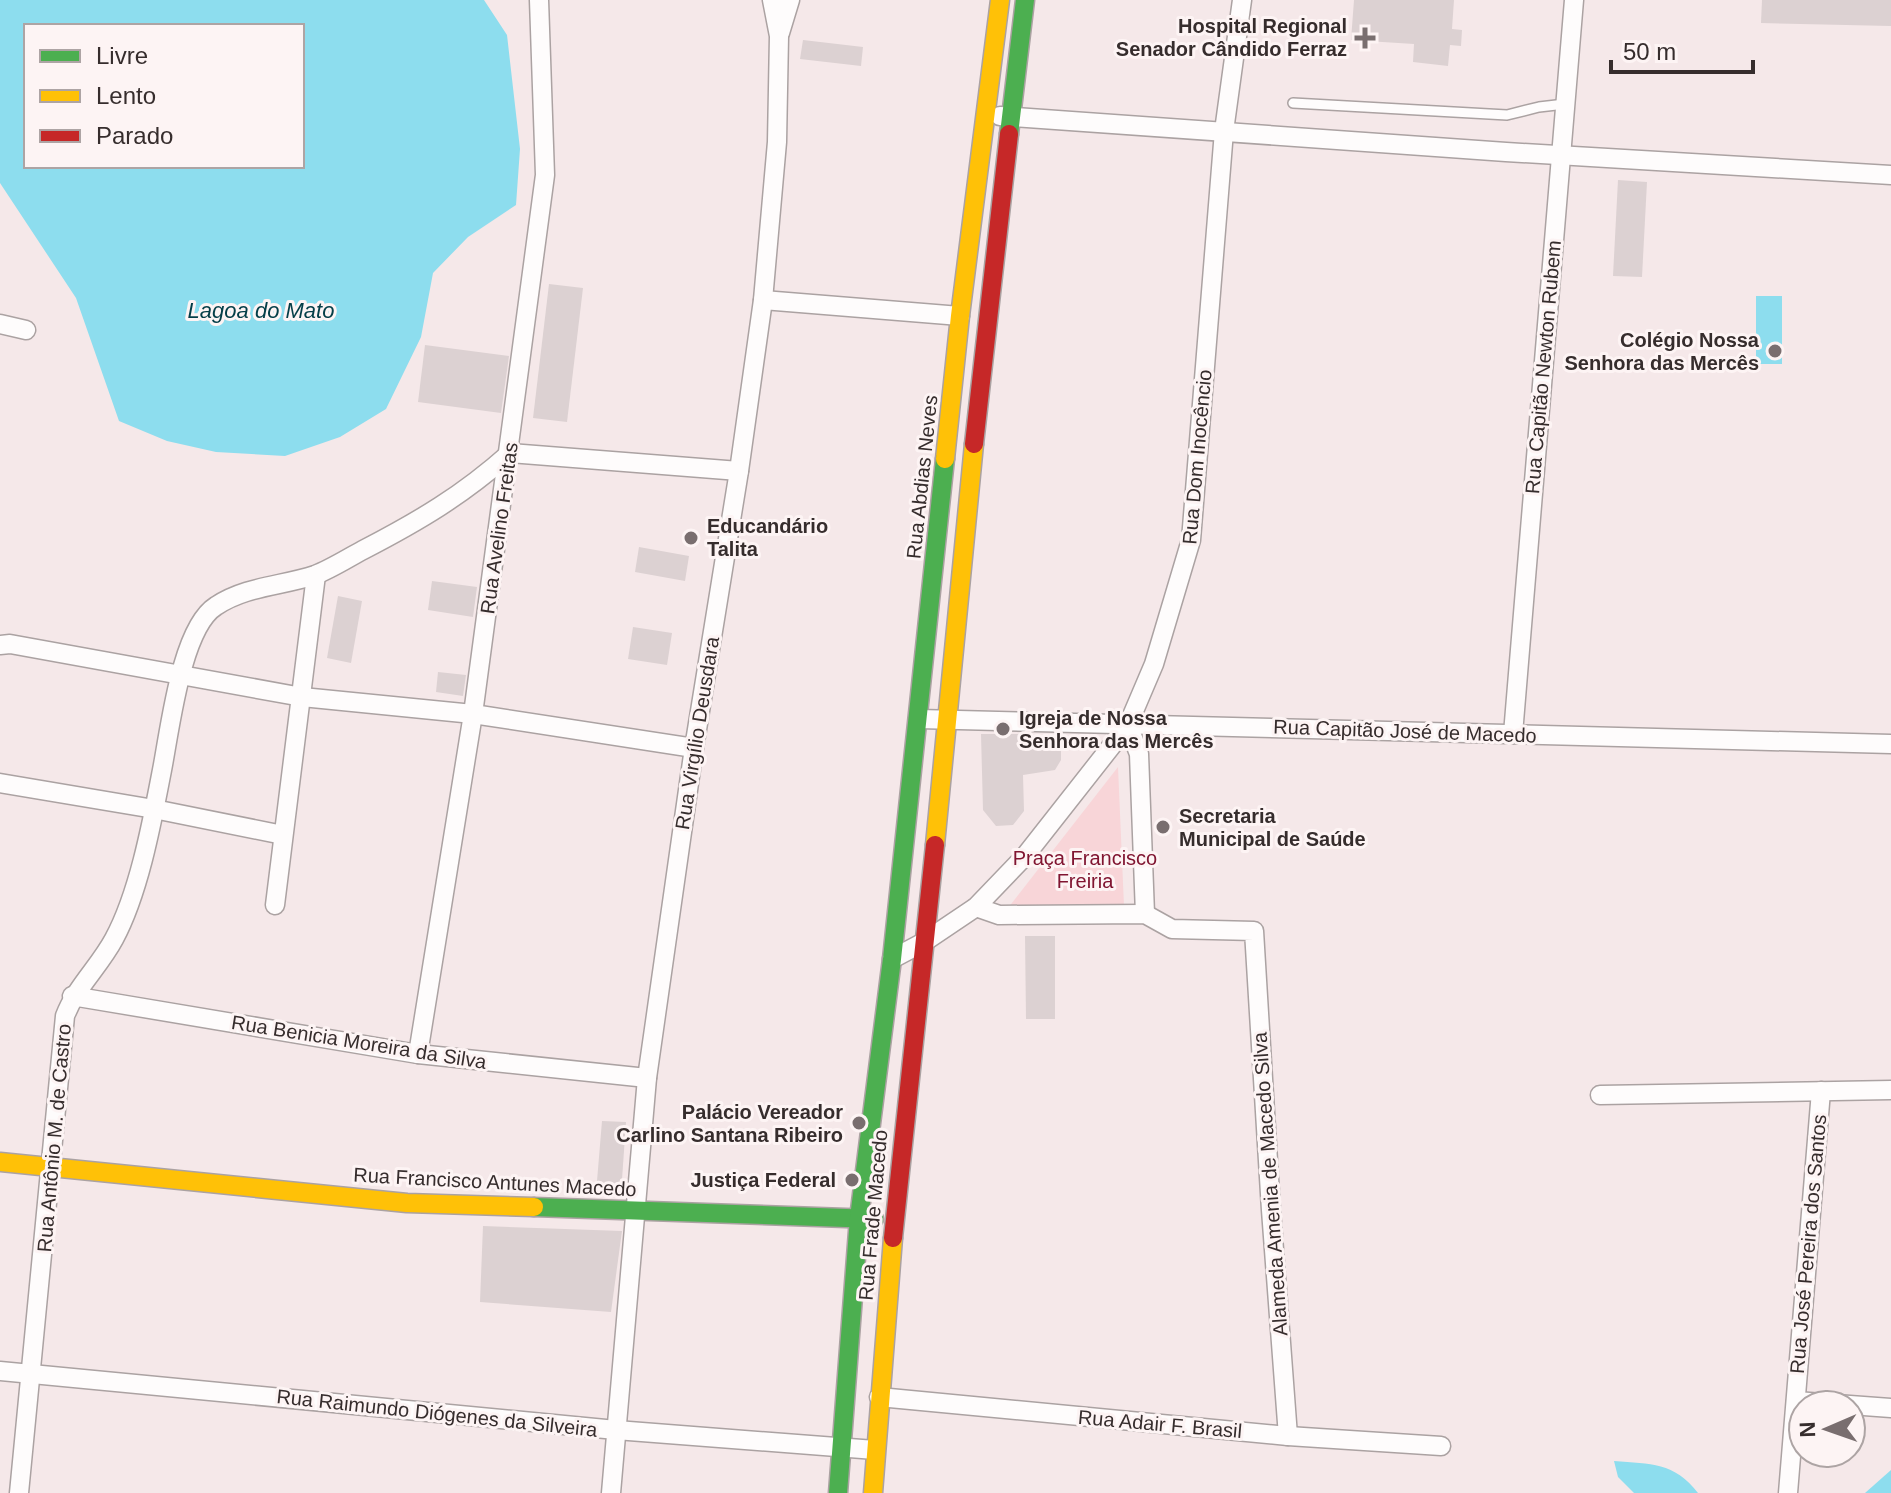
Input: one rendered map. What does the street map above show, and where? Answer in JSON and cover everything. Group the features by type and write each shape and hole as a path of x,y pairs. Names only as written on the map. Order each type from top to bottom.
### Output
{"main road":[{"name":"Rua Abdias Neves","path":"892,959 960,316 1000,0"},
{"path":"924,942 975,430 1025,0"},
{"path":"996,24 1022,27"},
{"path":"949,427 975,430"},
{"name":"Rua Frade Macedo","path":"873,1493 894,1220 924,942"},
{"name":"Rua Frade Macedo","path":"838,1493 859,1218 892,959"},
{"name":"Rua Francisco Antunes Macedo","path":"0,1162 407,1203 894,1220"}],"street":[{"name":"Rua Avelino Freitas","path":"418,1054 473,714 545,175 539,0"},
{"name":"Rua Virgílio Deusdara","path":"611,1493 647,1078 763,300 777,142 779,36 772,0"},
{"name":"Rua Virgílio Deusdara","path":"779,36 790,0"},
{"name":"Rua Dom Inocêncio","path":"892,959 976,907 1025,856 1128,725 1154,664 1191,540 1224,131 1242,0"},
{"name":"Rua Capitão Newton Rubem","path":"1513,734 1574,0"},
{"path":"986,116 1891,175"},
{"path":"763,300 960,316"},
{"path":"0,324 26,330"},
{"path":"275,905 316,575 408,527 459,496 510,453 739,471"},
{"name":"Rua Antônio M. de Castro","path":"19,1493 65,1016 72,996 113,942 126,913 154,809 180,677 202,618 216,606 246,591 316,575"},
{"path":"0,645 10,644 302,697 473,714 694,748"},
{"name":"Rua Capitão José de Macedo","path":"919,719 1891,744"},
{"path":"976,907 999,915 1145,914 1139,754 1128,725"},
{"path":"0,783 283,835"},
{"name":"Alameda Amenia de Macedo Silva","path":"1145,914 1172,929 1254,931 1288,1436"},
{"name":"Rua Benicia Moreira da Silva","path":"72,996 418,1054 647,1078"},
{"path":"1600,1095 1891,1090"},
{"name":"Rua José Pereira dos Santos","path":"1797,1389 1821,1091"},
{"name":"Rua Raimundo Diógenes da Silveira","path":"0,1371 616,1430 875,1450"},
{"name":"Rua Adair F. Brasil","path":"879,1397 1288,1436 1441,1446"},
{"path":"1867,1406 1891,1408"},
{"name":"Rua José Pereira dos Santos","path":"1788,1493 1790,1469"}],"lane":[{"path":"1293,103 1507,115 1565,104"}],"green space":[{"name":"Praça Francisco Freiria","path":"1118,767 1124,906 1008,908"}],"water":[{"name":"Lagoa do Mato","path":"0,0 484,0 507,35 520,149 516,205 468,237 433,273 421,337 386,409 340,437 285,456 216,452 167,441 119,421 76,298 0,183"},
{"path":"1756,296 1782,296 1782,364 1756,364"},
{"path":"1614,1461 1661,1466 1680,1475 1698,1493 1634,1493 1618,1477"},
{"path":"1891,1470 1891,1493 1865,1493"}],"building":[{"path":"1354,0 1454,0 1452,29 1462,30 1461,46 1450,45 1448,66 1413,62 1414,44 1351,40"},
{"path":"1762,0 1891,0 1891,26 1761,23"},
{"path":"803,40 863,47 861,66 800,59"},
{"path":"1618,180 1647,182 1642,277 1613,276"},
{"path":"549,284 583,288 567,422 533,418"},
{"path":"425,345 509,356 501,413 418,402"},
{"path":"639,547 689,556 685,581 635,572"},
{"path":"432,581 477,587 473,617 428,610"},
{"path":"338,596 362,601 351,663 327,658"},
{"path":"633,627 672,633 667,665 628,659"},
{"path":"438,672 466,675 463,696 436,692"},
{"path":"981,734 1026,734 1026,742 1046,738 1061,747 1061,760 1055,770 1023,775 1024,811 1013,825 996,826 983,810"},
{"path":"1025,936 1055,936 1055,1019 1026,1019"},
{"path":"602,1121 626,1122 621,1194 596,1193"},
{"path":"483,1226 622,1231 611,1312 480,1302"}],"traffic: fast":[{"path":"1009,134 1025,0"},
{"path":"838,1493 859,1218 892,959 945,459"},
{"path":"534,1207 874,1219"}],"traffic: slow":[{"path":"945,459 1000,0"},
{"path":"935,845 974,444"},
{"path":"0,1162 407,1203 534,1207"},
{"path":"873,1493 893,1238"}],"traffic: jam":[{"path":"974,444 1009,134"},
{"path":"893,1238 935,845"}],"place":[{"name":"Hospital Regional Senador Cândido Ferraz","path":"1365,38"},
{"name":"Colégio Nossa Senhora das Mercês","path":"1775,351"},
{"name":"Educandário Talita","path":"691,538"},
{"name":"Igreja de Nossa Senhora das Mercês","path":"1003,729"},
{"name":"Secretaria Municipal de Saúde","path":"1163,827"},
{"name":"Palácio Vereador Carlino Santana Ribeiro","path":"859,1123"},
{"name":"Justiça Federal","path":"852,1180"}]}
